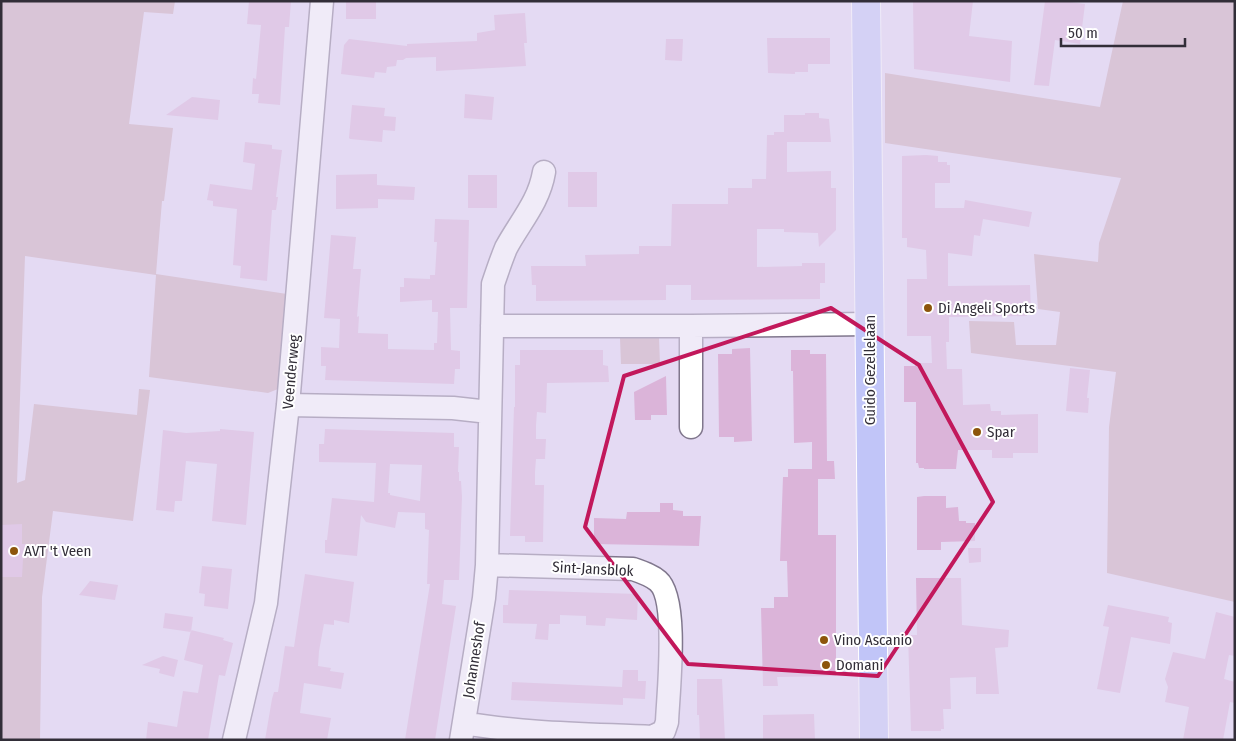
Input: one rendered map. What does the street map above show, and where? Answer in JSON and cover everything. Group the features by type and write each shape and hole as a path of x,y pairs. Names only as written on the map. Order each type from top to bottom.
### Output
{"main road":[{"name":"Guido Gezellelaan","path":"866,1 874,740"}],"street":[{"name":"Veenderweg","path":"234,740 266,603 288,405 322,1"},
{"path":"487,565 493,284 507,247 531,209 539,192 544,172"},
{"path":"492,326 870,324"},
{"path":"690,426 691,326"},
{"path":"288,405 453,408 489,412"},
{"name":"Johanneshof","path":"487,565 484,598 462,731 487,727 545,732 652,737 668,736 670,647"},
{"name":"Sint-Jansblok","path":"487,565 634,569 647,574 659,581 667,597 670,617 670,647"}],"highlighted area":[{"path":"831,308 919,365 993,502 878,676 688,664 585,527 624,376"}],"shaded area":[{"path":"1,1 175,1 173,14 144,12 129,124 173,128 164,201 162,201 156,274 287,294 278,389 268,393 149,377 156,275 25,256 17,483 25,480 34,404 137,415 139,389 150,390 133,521 53,511 42,597 40,740 1,740"},
{"path":"1123,1 1235,1 1235,602 1107,573 1109,427 1116,372 971,353 969,321 1014,322 1016,345 1056,345 1060,312 1038,309 1034,254 1098,262 1099,243 1121,178 885,143 885,73 1100,107"},
{"path":"620,338 659,338 660,364 621,364"}],"building":[{"path":"249,1 291,1 289,27 285,27 280,105 258,103 259,94 252,94 253,78 256,79 261,25 247,24"},
{"path":"346,1 376,1 376,19 346,19"},
{"path":"913,1 973,1 969,36 1012,41 1010,82 914,69"},
{"path":"1045,1 1085,4 1080,44 1055,40 1049,86 1034,85"},
{"path":"525,13 527,43 524,43 526,66 436,71 436,57 406,58 397,60 396,66 387,67 386,73 375,72 374,78 341,74 344,45 349,39 407,46 407,44 477,41 477,33 495,30 494,15"},
{"path":"767,38 830,38 830,64 808,64 808,72 795,72 795,74 768,73"},
{"path":"666,39 683,39 682,61 665,60"},
{"path":"465,94 494,97 492,120 464,118"},
{"path":"192,97 220,100 218,120 166,115"},
{"path":"352,105 385,108 384,116 396,117 395,131 383,130 382,142 350,139"},
{"path":"805,113 819,113 819,118 829,119 831,142 787,142 787,172 831,171 831,188 836,188 836,230 819,247 818,233 784,232 784,229 757,229 757,267 802,266 802,263 825,263 825,283 820,283 820,299 691,300 691,285 666,285 666,300 536,301 536,285 532,285 531,266 586,266 585,255 639,254 639,246 671,246 672,204 728,204 728,188 752,188 752,179 766,179 767,135 774,135 774,132 784,132 784,115 805,115"},
{"path":"245,142 272,145 272,149 282,150 276,210 272,210 267,281 240,278 241,266 233,265 237,209 213,206 213,201 207,200 210,184 252,190 255,164 243,162"},
{"path":"902,156 938,156 938,162 947,162 947,165 950,165 950,183 935,183 935,208 964,208 965,200 1032,212 1029,227 983,219 980,236 974,235 972,256 948,253 948,286 1030,285 1031,314 1027,314 1027,316 949,317 949,342 946,342 947,369 962,369 963,405 990,404 991,411 1001,411 1001,415 1038,414 1038,453 1013,453 1013,458 992,458 992,450 958,450 956,469 924,469 919,468 918,463 916,463 916,402 904,402 904,366 915,366 915,363 932,363 931,336 907,336 907,279 927,279 926,250 907,247 907,238 902,238"},
{"path":"568,172 597,172 597,207 568,207"},
{"path":"377,174 377,185 415,187 414,200 378,199 378,208 336,209 336,175"},
{"path":"468,175 497,175 497,208 468,208"},
{"path":"435,219 469,220 467,308 450,308 451,350 460,351 460,369 455,369 454,384 325,380 326,366 321,366 321,347 339,348 340,319 324,318 331,235 356,237 353,269 361,269 357,317 359,316 358,333 388,334 388,349 434,350 434,343 437,343 438,312 432,312 432,300 400,302 400,287 404,287 404,278 430,279 430,275 435,275 437,242 434,242"},
{"path":"750,348 752,441 734,442 734,437 719,437 718,354 732,354 732,349"},
{"path":"520,350 603,350 603,365 608,366 609,382 547,383 546,413 537,412 536,425 536,439 546,439 545,459 536,459 535,472 535,485 544,485 543,542 525,542 525,536 510,536 515,365 520,365"},
{"path":"791,350 810,350 810,354 826,354 827,461 834,461 835,479 818,479 818,535 836,535 836,676 777,677 778,686 763,686 761,608 774,608 774,597 788,597 787,561 780,561 783,477 788,477 788,469 812,469 812,442 794,443"},
{"path":"1070,368 1090,370 1087,398 1089,398 1088,413 1066,411"},
{"path":"666,376 667,415 651,415 651,420 635,420 634,392"},
{"path":"220,429 254,432 246,525 212,521 217,464 186,461 182,501 175,501 174,512 156,510 163,430 186,433 220,431"},
{"path":"325,429 454,433 454,447 459,447 458,472 459,481 461,481 462,497 459,580 444,580 442,604 456,606 435,740 405,740 430,584 427,584 429,530 425,529 425,513 398,512 395,528 366,522 361,515 357,556 325,553 325,540 327,540 332,498 374,502 376,463 319,462 319,444 324,444","holes":["390,464 422,465 420,501 388,493"]},
{"path":"946,496 946,508 958,507 959,521 975,523 975,541 941,542 941,550 917,550 917,497"},
{"path":"660,503 673,503 673,510 683,511 683,516 701,516 699,546 594,544 594,518 626,519 627,512 660,512"},
{"name":"AVT 't Veen","path":"22,524 22,544 26,544 26,558 23,559 22,577 1,577 1,525"},
{"path":"968,548 981,548 981,562 969,563"},
{"path":"202,566 232,569 228,609 204,606 205,594 199,593"},
{"path":"305,574 354,582 349,623 334,620 334,625 324,624 319,651 318,666 331,668 330,671 344,673 341,689 304,683 300,713 331,718 327,740 265,740 272,699 274,692 278,692 285,646 294,647"},
{"path":"916,578 961,578 962,625 1009,630 1008,647 995,648 999,694 976,694 976,677 950,678 951,709 943,709 944,729 941,729 941,731 911,731 908,635 917,635"},
{"path":"90,581 118,585 115,600 79,595"},
{"path":"509,590 638,594 637,620 606,618 605,626 586,625 586,616 560,615 560,624 549,624 548,640 535,639 537,624 503,623 503,605 508,605"},
{"path":"1108,605 1169,617 1168,622 1172,623 1170,644 1131,637 1120,693 1097,689 1109,627 1103,626"},
{"path":"1216,612 1235,617 1235,656 1229,655 1224,679 1235,682 1235,703 1230,702 1223,740 1183,740 1189,707 1165,702 1168,687 1165,679 1173,652 1205,659"},
{"path":"165,613 193,617 191,632 163,628"},
{"path":"191,630 224,638 223,640 233,643 225,676 219,675 208,740 146,740 148,722 177,727 183,691 198,693 203,665 184,660"},
{"path":"163,656 178,660 174,677 159,673 160,669 142,665"},
{"path":"623,670 638,670 638,681 646,681 645,699 623,698 623,705 511,700 512,682 622,687"},
{"path":"697,679 722,679 725,740 700,740 699,715 697,715"},
{"path":"814,714 815,740 763,740 763,715"}],"place":[{"name":"Di Angeli Sports","path":"928,308"},
{"name":"Spar","path":"977,432"},
{"name":"AVT 't Veen","path":"14,551"},
{"name":"Vino Ascanio","path":"824,640"},
{"name":"Domani","path":"826,665"}]}
